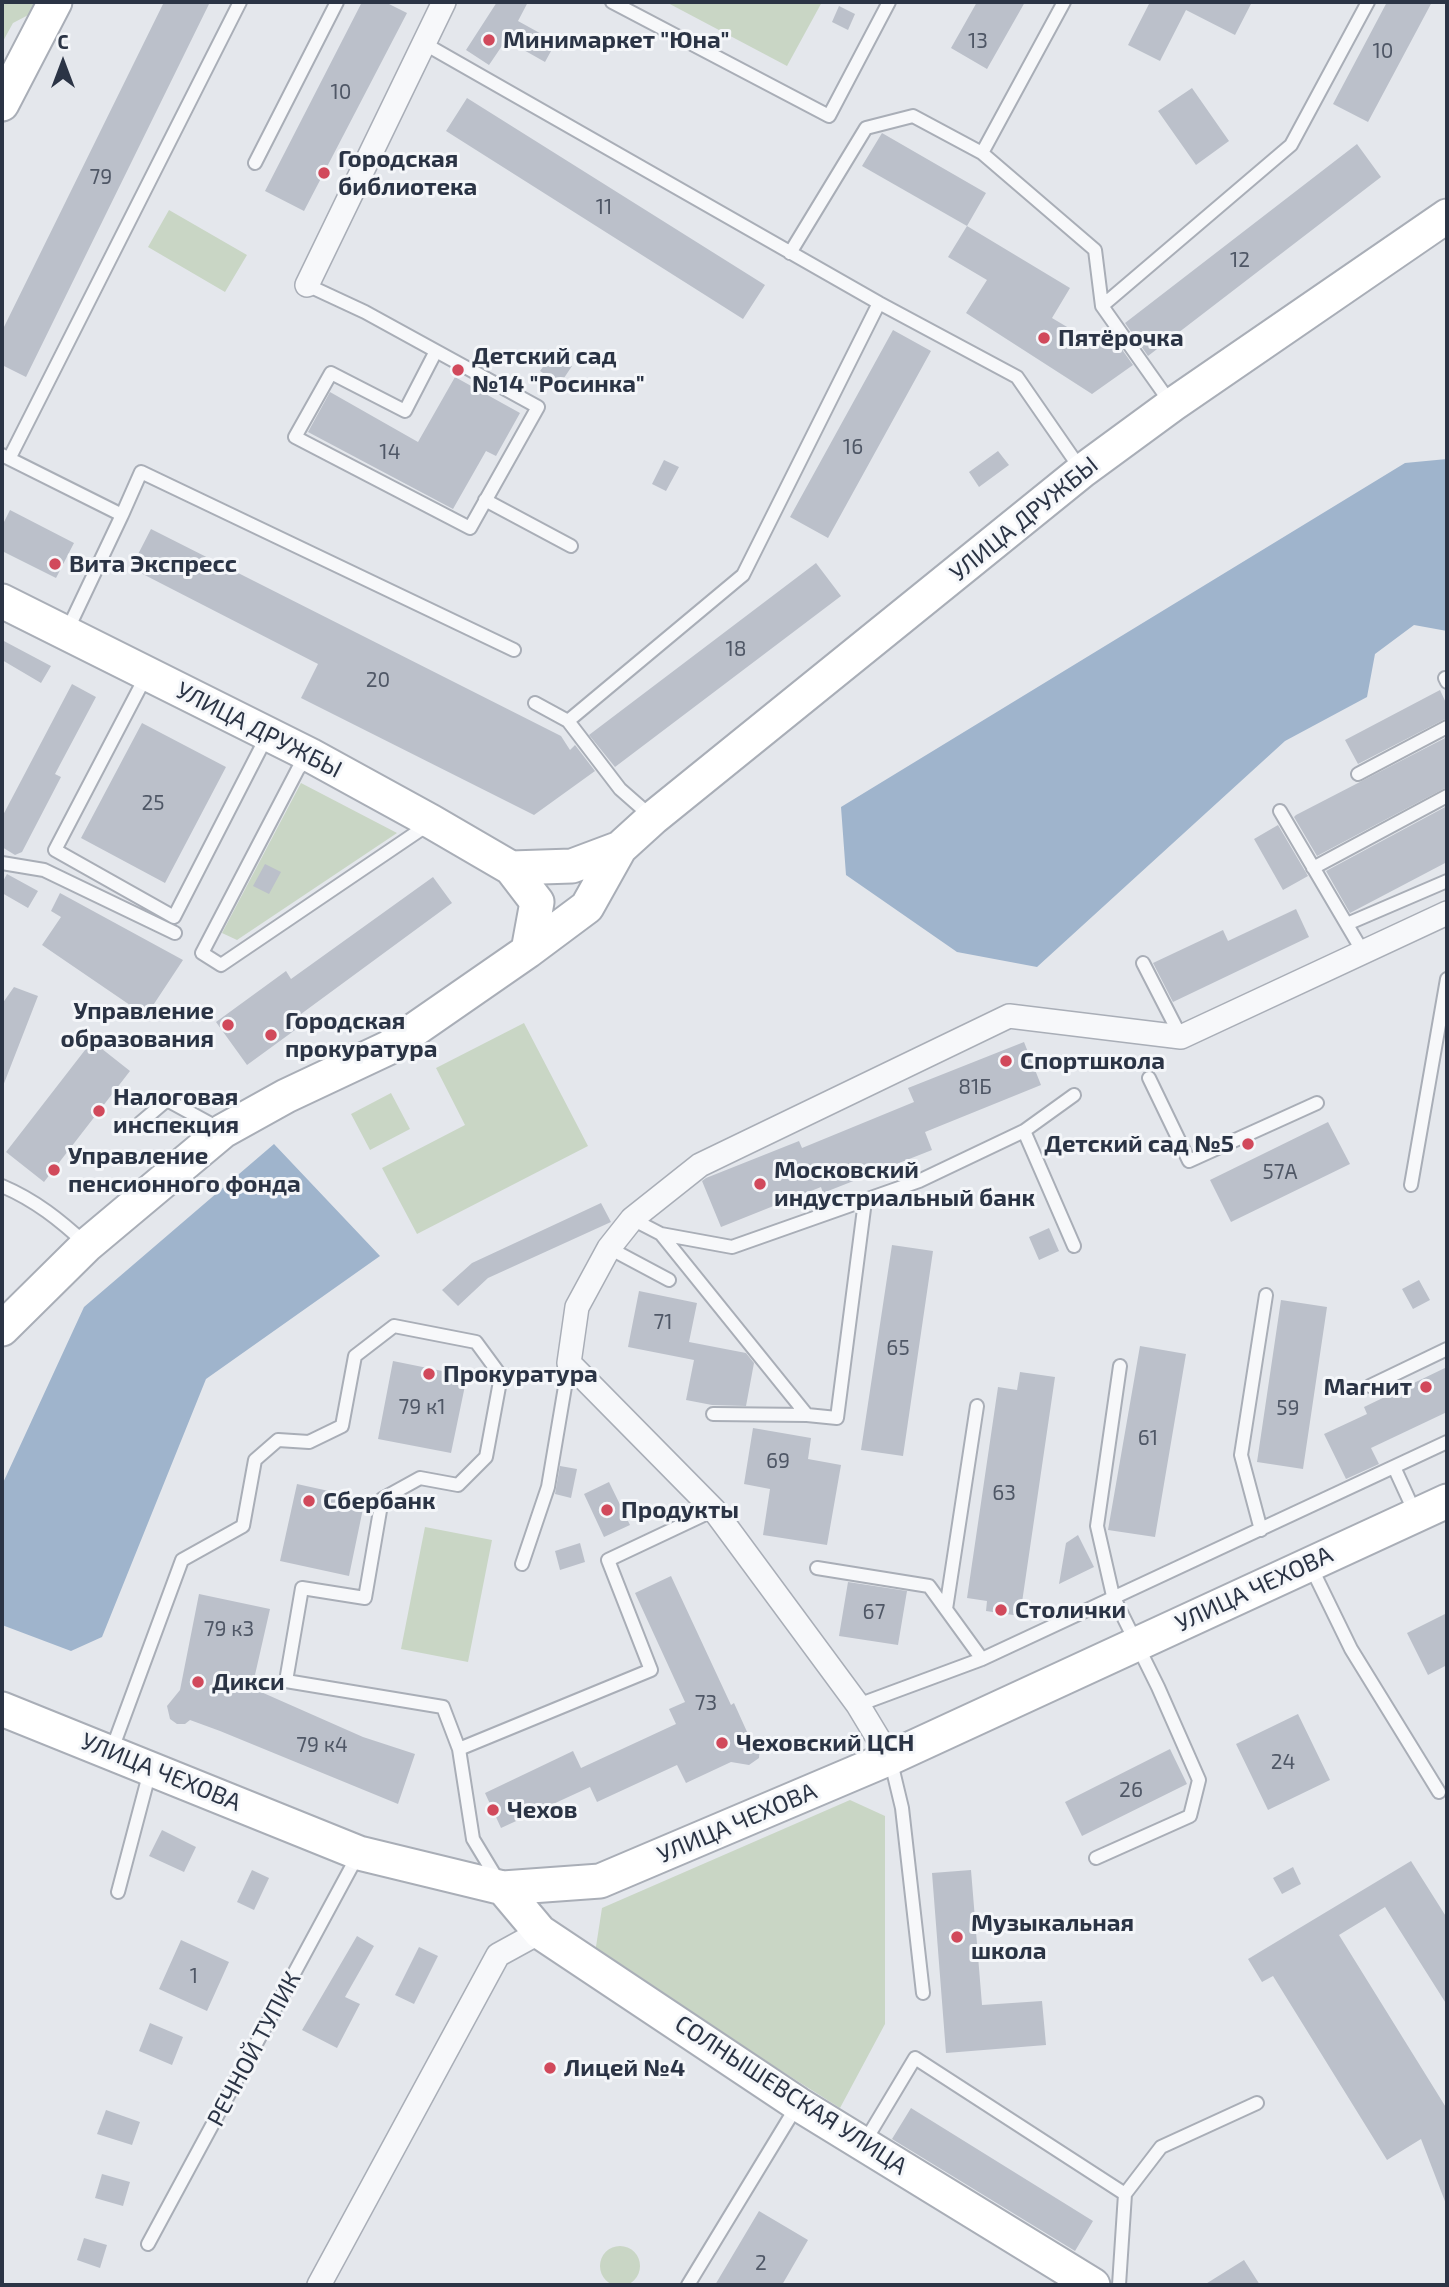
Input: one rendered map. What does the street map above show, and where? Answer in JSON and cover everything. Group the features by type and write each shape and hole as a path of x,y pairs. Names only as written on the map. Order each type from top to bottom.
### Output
{"street":[{"path":"2,104 55,2"},
{"path":"307,285 444,2"},
{"name":"УЛИЦА ДРУЖБЫ","path":"2,1329 87,1245 223,1132 286,1096 388,1048 587,907 620,848 653,818 1082,471 1172,405 1447,216"},
{"name":"УЛИЦА ДРУЖБЫ","path":"2,601 67,631 310,755 511,868 537,902 528,951"},
{"name":"УЛИЦА ДРУЖБЫ","path":"511,868 572,866 620,848"},
{"path":"890,1758 858,1705 714,1510 569,1363 577,1307 609,1248 632,1219 700,1165 1009,1016 1181,1037 1447,913"},
{"name":"УЛИЦА ЧЕХОВА","path":"2,1709 359,1853 503,1888 600,1881 890,1758 1447,1501"},
{"name":"СОЛНЫШЕВСКАЯ УЛИЦА","path":"503,1888 540,1931 798,2104 1093,2285"},
{"path":"318,2285 498,1955 540,1931"}],"lane":[{"path":"122,515 6,456 240,2"},
{"path":"255,163 337,2"},
{"path":"612,2 829,116 889,2"},
{"path":"982,153 1064,2"},
{"path":"1102,306 1291,145 1368,2"},
{"path":"425,44 790,253 1017,377 1082,471"},
{"path":"790,253 866,128 913,116 982,153 1095,250 1102,306 1172,405"},
{"path":"307,285 436,351 538,407 470,528 295,437 331,373 405,411 436,351"},
{"path":"568,721 743,575 879,303"},
{"path":"67,631 141,472 514,650"},
{"path":"485,500 571,546"},
{"path":"44,870 147,673"},
{"path":"535,703 568,721 620,789 653,818"},
{"path":"1358,774 1447,727"},
{"path":"55,850 174,917 268,734"},
{"path":"310,755 298,769 202,953 221,965 432,822"},
{"path":"1313,868 1447,796"},
{"path":"1280,811 1363,952"},
{"path":"2,863 44,870 175,933"},
{"path":"1347,924 1447,881"},
{"path":"1143,963 1181,1037"},
{"path":"1410,1185 1447,979"},
{"path":"1149,1078 1189,1161 1317,1103"},
{"path":"632,1219 662,1234 732,1247 919,1181 1024,1131 1074,1095"},
{"path":"140,1123 167,1100 191,1110 223,1132"},
{"path":"1024,1131 1074,1246"},
{"path":"2,1186 24,1195 59,1219 87,1245"},
{"path":"713,1414 837,1418 865,1202"},
{"path":"662,1234 807,1415"},
{"path":"609,1248 669,1280"},
{"path":"1261,1530 1241,1455 1266,1295"},
{"path":"111,1752 182,1560 243,1526 255,1460 278,1440 309,1442 342,1426 355,1356 394,1326 476,1342 500,1376 486,1457 458,1485 420,1478 382,1499 365,1598 302,1588 286,1681 443,1707 459,1749 473,1839 503,1888"},
{"path":"1370,1386 1447,1349"},
{"path":"522,1564 548,1487 569,1363"},
{"path":"1096,1858 1190,1816 1199,1780 1113,1597 1097,1526 1120,1366"},
{"path":"946,1609 977,1406"},
{"path":"858,1705 982,1659 1447,1442"},
{"path":"1394,1467 1416,1515"},
{"path":"459,1749 651,1670 608,1560 714,1510"},
{"path":"1309,1563 1351,1649 1439,1792"},
{"path":"817,1568 929,1586 982,1659"},
{"path":"890,1758 902,1808 923,1993"},
{"path":"118,1892 151,1767"},
{"name":"РЕЧНОЙ ТУПИК","path":"148,2244 359,1853"},
{"path":"864,2143 915,2058 1125,2194"},
{"path":"688,2285 798,2104"},
{"path":"1119,2285 1125,2194 1161,2147 1258,2104"}],"green space":[{"path":"2,2 40,2 34,12 13,23 2,43"},
{"path":"666,2 822,2 787,66"},
{"path":"169,210 247,255 225,292 148,247"},
{"path":"301,783 397,833 237,940 222,933"},
{"path":"524,1023 588,1146 417,1234 382,1168 465,1125 436,1068"},
{"path":"391,1093 410,1129 370,1150 351,1114"},
{"path":"425,1527 492,1540 468,1662 401,1649"},
{"path":"850,1800 885,1816 885,2024 840,2108 595,1953 602,1908"},
{"path":"620,2246 634,2252 640,2266 634,2280 620,2286 606,2280 600,2266 606,2252"}],"water":[{"path":"1447,459 1447,631 1414,625 1375,654 1367,697 1285,741 1037,967 957,952 846,875 841,807 1405,463"},
{"path":"274,1144 380,1256 206,1379 102,1637 71,1651 2,1625 2,1485 84,1307"}],"building":[{"path":"164,2 210,2 26,377 2,365 2,331"},
{"path":"362,2 385,2 407,13 304,211 265,191"},
{"path":"497,2 528,2 518,21 556,42 545,62 506,40 489,65 466,50"},
{"path":"977,2 1025,2 987,69 951,48"},
{"path":"1150,2 1252,2 1235,35 1186,10 1160,61 1128,45"},
{"path":"1387,2 1432,2 1368,122 1333,104"},
{"path":"839,6 855,14 848,30 832,22"},
{"path":"1192,88 1229,141 1196,165 1158,111"},
{"path":"467,98 765,285 743,319 446,131"},
{"path":"882,133 986,193 967,226 862,166"},
{"path":"1357,144 1381,177 1148,356 1125,323"},
{"path":"967,226 1070,288 1052,318 1089,340 1102,335 1105,339 1111,334 1133,365 1092,394 966,313 987,280 948,257"},
{"path":"893,330 931,351 828,538 790,517"},
{"path":"553,353 572,366 560,384 540,371"},
{"path":"455,377 520,413 496,456 486,451 453,509 308,432 330,392 418,442"},
{"path":"998,451 1009,465 979,487 969,472"},
{"path":"664,460 679,467 666,491 652,484"},
{"path":"10,510 74,543 56,578 2,551 2,526"},
{"path":"151,529 561,736 570,750 575,745 595,771 534,815 301,698 318,664 131,568"},
{"path":"816,563 841,596 615,767 589,735"},
{"path":"2,640 51,666 41,683 2,660"},
{"path":"72,684 96,697 55,774 61,777 22,852 15,855 2,847 2,817"},
{"path":"1440,690 1447,705 1447,718 1358,764 1345,740"},
{"path":"142,723 226,767 165,883 81,838"},
{"path":"1447,737 1447,787 1317,856 1294,817 1296,815"},
{"path":"1447,806 1447,862 1350,913 1326,871"},
{"path":"1278,825 1308,876 1283,890 1254,839"},
{"path":"265,864 281,872 269,894 253,886"},
{"path":"7,874 38,891 28,908 2,893 2,883"},
{"path":"433,877 452,903 301,1014 306,1022 247,1065 216,1022 286,971 291,979"},
{"path":"60,893 183,960 146,1016 42,945 61,917 51,911"},
{"path":"1296,909 1309,937 1173,1002 1153,963 1223,930 1228,941"},
{"path":"14,987 38,996 3,1086 2,1004"},
{"path":"92,1041 130,1071 44,1182 6,1152"},
{"path":"1024,1042 1041,1085 925,1132 932,1150 823,1193 821,1187 721,1227 702,1181 706,1178 799,1141 802,1148 914,1102 908,1088"},
{"path":"1328,1122 1350,1164 1231,1222 1210,1180"},
{"path":"601,1203 611,1222 488,1278 458,1306 442,1290 472,1263"},
{"path":"1049,1228 1059,1251 1039,1260 1029,1237"},
{"path":"892,1245 933,1251 903,1456 861,1450"},
{"path":"1419,1280 1430,1300 1413,1309 1402,1289"},
{"path":"639,1291 697,1303 689,1342 746,1353 754,1363 746,1406 712,1405 686,1400 694,1360 628,1347"},
{"path":"1281,1300 1327,1307 1303,1469 1257,1462"},
{"path":"1140,1346 1186,1354 1155,1537 1108,1530"},
{"path":"393,1361 467,1376 451,1453 378,1439"},
{"name":"Магнит","path":"1447,1367 1447,1412 1371,1448 1379,1464 1346,1479 1324,1434 1367,1414 1364,1407"},
{"path":"1020,1372 1055,1377 1020,1616 986,1611 987,1601 967,1598 998,1387 1017,1390"},
{"path":"753,1428 811,1438 808,1459 841,1465 827,1545 763,1535 770,1489 744,1484"},
{"path":"560,1466 577,1469 571,1498 555,1494"},
{"name":"Продукты","path":"609,1482 630,1525 604,1537 584,1494"},
{"path":"297,1484 365,1499 349,1576 280,1561"},
{"path":"1078,1535 1094,1567 1059,1584 1066,1543"},
{"path":"580,1543 585,1562 560,1570 555,1551"},
{"path":"671,1576 731,1705 734,1703 748,1734 760,1746 759,1758 749,1765 731,1762 686,1783 677,1765 597,1802 590,1787 501,1828 485,1793 573,1751 581,1768 676,1724 669,1709 685,1702 635,1593"},
{"path":"848,1582 907,1591 898,1645 839,1636"},
{"path":"199,1594 270,1609 252,1688 363,1737 415,1754 398,1804 220,1731 190,1720 185,1724 177,1724 170,1719 167,1706 180,1690"},
{"path":"1447,1613 1447,1665 1428,1675 1407,1633"},
{"path":"1298,1714 1330,1780 1268,1810 1236,1744"},
{"path":"1170,1749 1187,1784 1082,1836 1065,1802"},
{"path":"162,1830 196,1847 184,1872 149,1856"},
{"path":"1411,1861 1447,1918 1447,2005 1385,1907 1339,1935 1447,2109 1446,2204 1421,2139 1387,2160 1273,1976 1262,1982 1248,1959"},
{"path":"1293,1867 1301,1884 1282,1894 1273,1878"},
{"path":"252,1870 269,1878 254,1910 237,1902"},
{"name":"Музыкальная школа","path":"971,1870 982,2005 1042,2001 1046,2045 946,2053 932,1873"},
{"path":"357,1936 374,1946 345,1997 360,2004 337,2048 302,2030"},
{"path":"181,1940 229,1962 207,2011 159,1989"},
{"path":"419,1947 438,1956 414,2004 395,1995"},
{"path":"150,2023 183,2037 172,2065 139,2051"},
{"path":"911,2108 1093,2221 1075,2251 892,2139"},
{"path":"106,2110 140,2122 132,2145 97,2134"},
{"path":"102,2174 130,2182 123,2206 95,2198"},
{"path":"759,2211 808,2240 782,2285 715,2285"},
{"path":"84,2238 107,2245 100,2268 77,2260"},
{"path":"1244,2260 1260,2285 1204,2285"}],"place":[{"name":"Минимаркет \"Юна\"","path":"489,40"},
{"name":"Городская библиотека","path":"324,173"},
{"name":"Пятёрочка","path":"1044,338"},
{"name":"Детский сад №14 \"Росинка\"","path":"458,370"},
{"name":"Вита Экспресс","path":"55,564"},
{"name":"Управление образования","path":"228,1025"},
{"name":"Городская прокуратура","path":"271,1035"},
{"name":"Спортшкола","path":"1006,1061"},
{"name":"Налоговая инспекция","path":"99,1111"},
{"name":"Детский сад №5","path":"1248,1144"},
{"name":"Управление пенсионного фонда","path":"54,1170"},
{"name":"Московский индустриальный банк","path":"760,1184"},
{"name":"Прокуратура","path":"429,1374"},
{"name":"Магнит","path":"1426,1387"},
{"name":"Сбербанк","path":"309,1501"},
{"name":"Продукты","path":"607,1510"},
{"name":"Столички","path":"1001,1610"},
{"name":"Дикси","path":"198,1682"},
{"name":"Чеховский ЦСН","path":"722,1743"},
{"name":"Чехов","path":"493,1810"},
{"name":"Музыкальная школа","path":"957,1937"},
{"name":"Лицей №4","path":"550,2068"}]}
